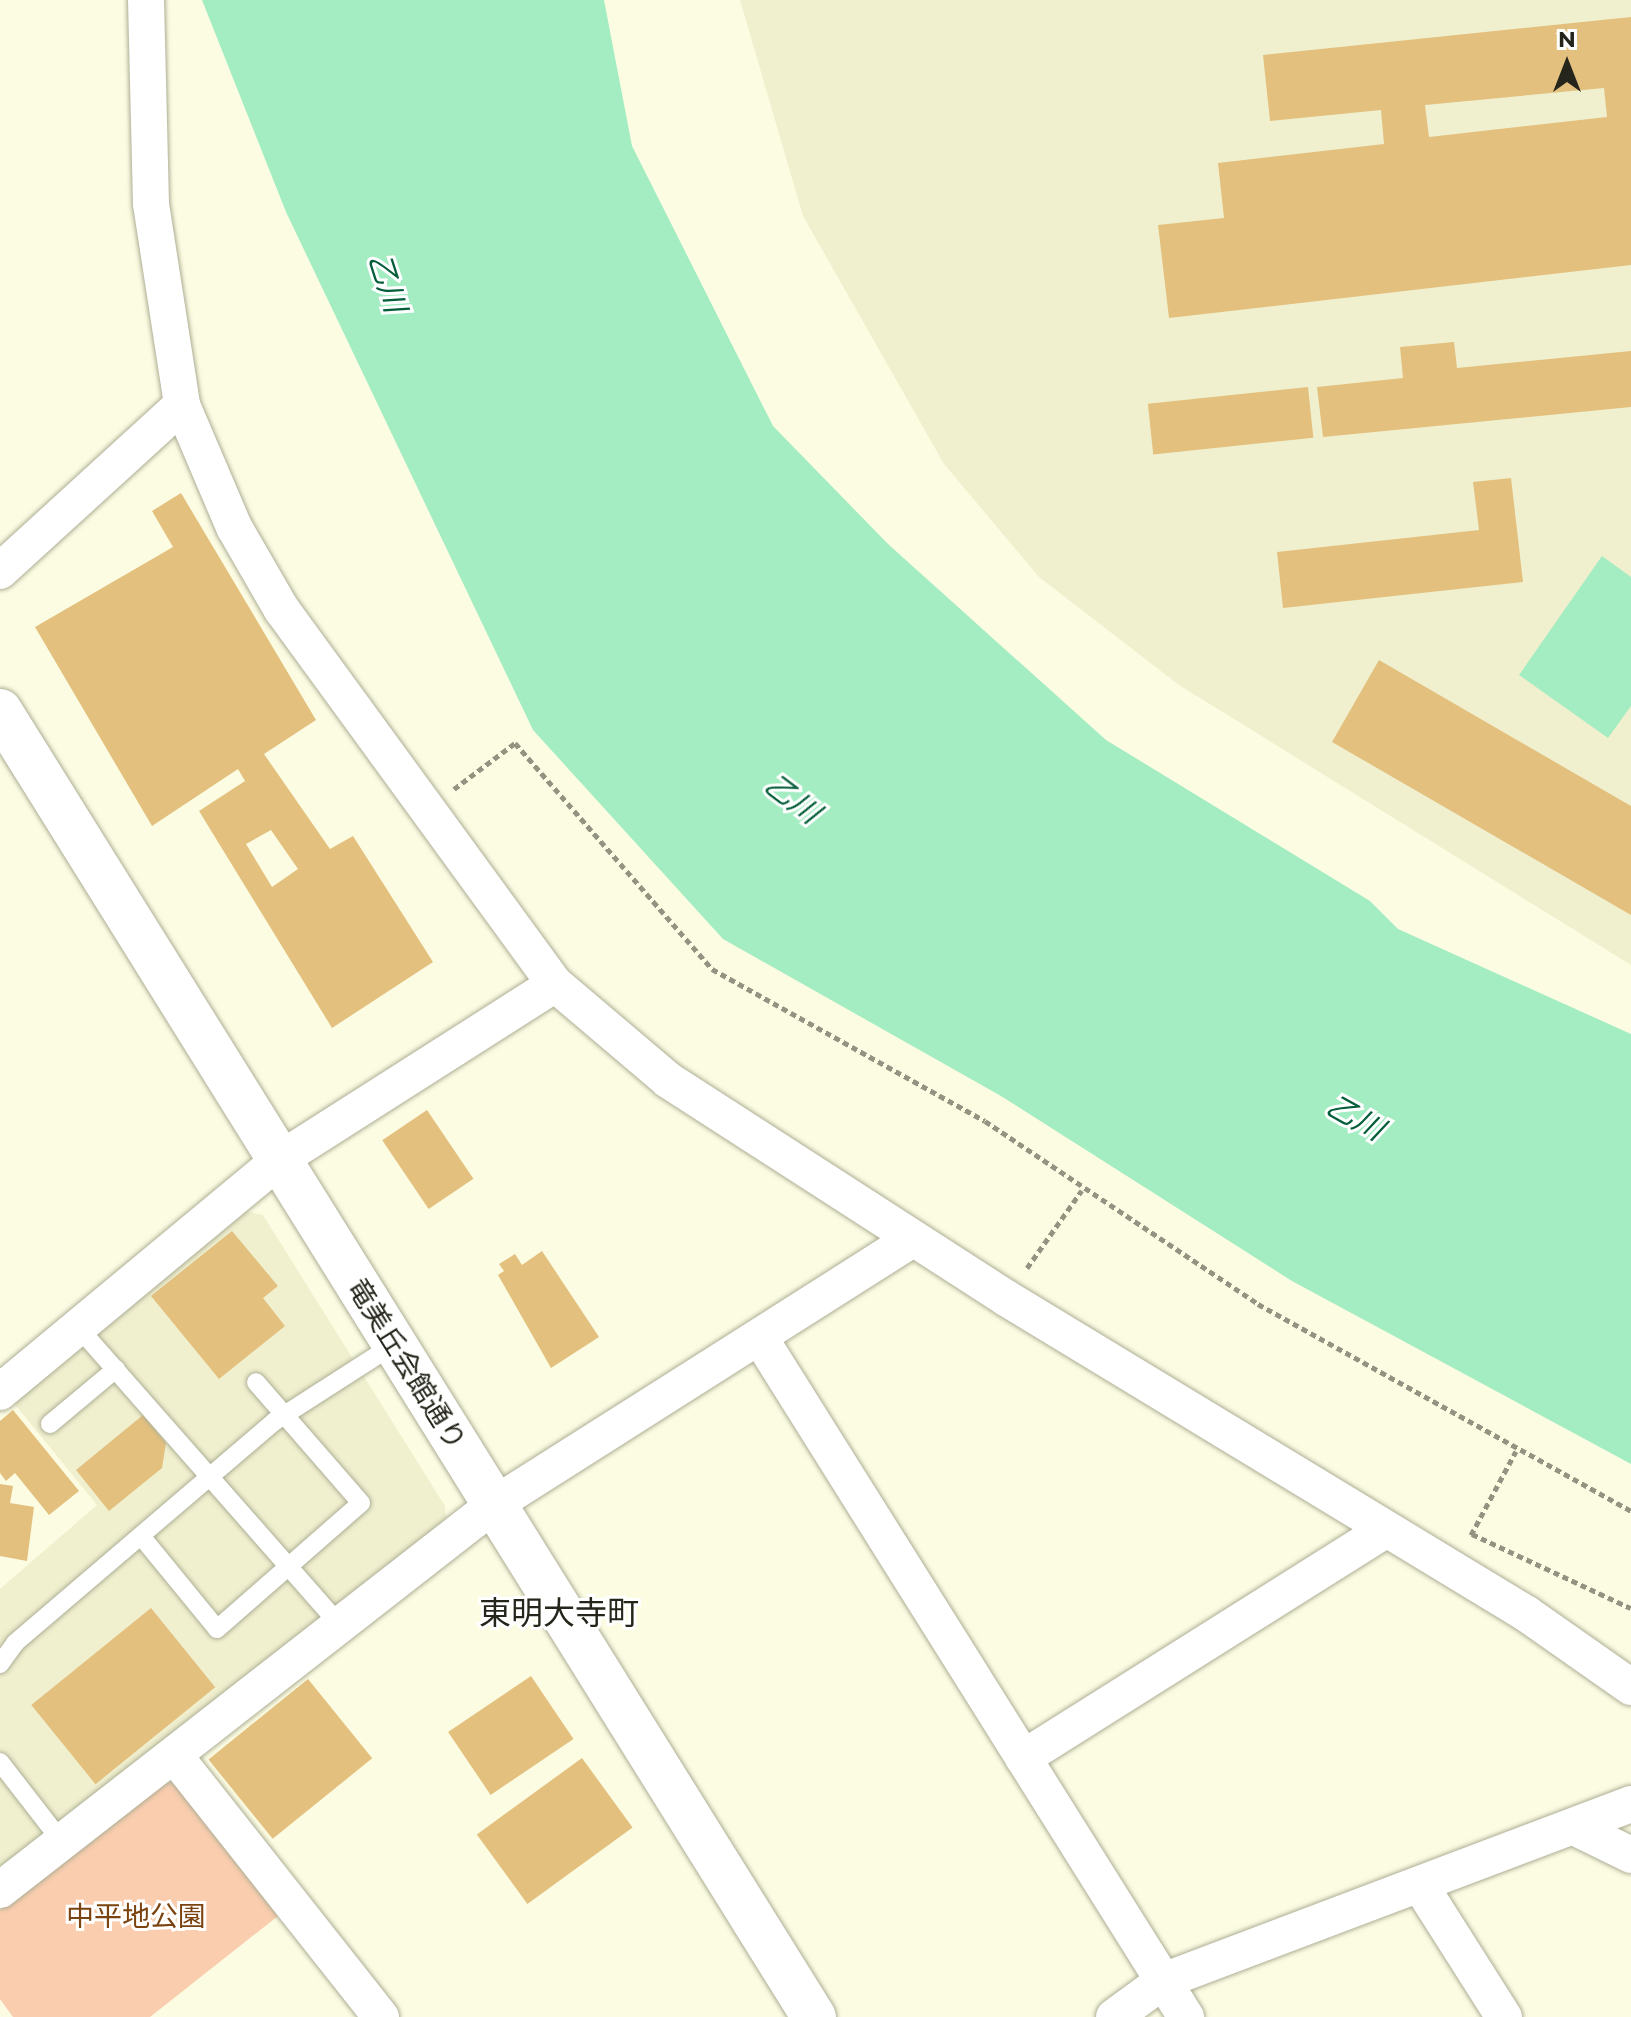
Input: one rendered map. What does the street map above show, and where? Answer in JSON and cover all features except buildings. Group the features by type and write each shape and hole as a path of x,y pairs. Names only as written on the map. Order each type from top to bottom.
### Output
{"street":[{"path":"146,0 151,204 182,405 234,527 282,610 555,984 668,1080 912,1239 1453,1570 1631,1687"},
{"path":"0,571 182,405"},
{"name":"竜美丘会館通り","path":"0,711 814,2017"},
{"path":"0,1392 279,1160 555,984"},
{"path":"0,1890 495,1504 912,1239"},
{"path":"760,1338 1186,2017"},
{"path":"1023,1758 1385,1530"},
{"path":"174,1755 381,2017"},
{"path":"1114,2017 1163,1981 1422,1888 1578,1829 1631,1804"},
{"path":"1578,1829 1631,1855"},
{"path":"1422,1888 1504,2017"}],"lane":[{"path":"78,1327 340,1625"},
{"path":"0,1664 209,1476 284,1415 395,1344"},
{"path":"50,1424 116,1369"},
{"path":"141,1536 217,1629 361,1503 256,1382"},
{"path":"0,1762 62,1842"}],"path":[{"path":"427,809 515,743 712,969 985,1121 1082,1190 1258,1304 1516,1451 1631,1511"},
{"path":"1006,1298 1082,1190"},
{"path":"1453,1570 1516,1451"},
{"path":"1472,1534 1631,1608"}],"shaded area":[{"path":"740,0 1631,0 1631,965 1179,685 1039,577 944,464 803,216"},
{"path":"243,1211 263,1215 445,1506 446,1522 0,1872 0,1589 97,1505 13,1402"}],"green space":[{"name":"中平地公園","path":"164,1782 174,1783 278,1916 150,2017 13,2017 0,1999 0,1910"}],"water":[{"name":"乙川","path":"202,0 604,0 632,146 773,426 888,544 1106,740 1370,901 1398,929 1631,1034 1631,1464 1292,1281 1001,1096 723,939 533,730 286,212"},
{"path":"1602,556 1631,577 1631,706 1608,738 1519,675"}],"district":[{"name":"東明大寺町","path":"559,1613"}]}
